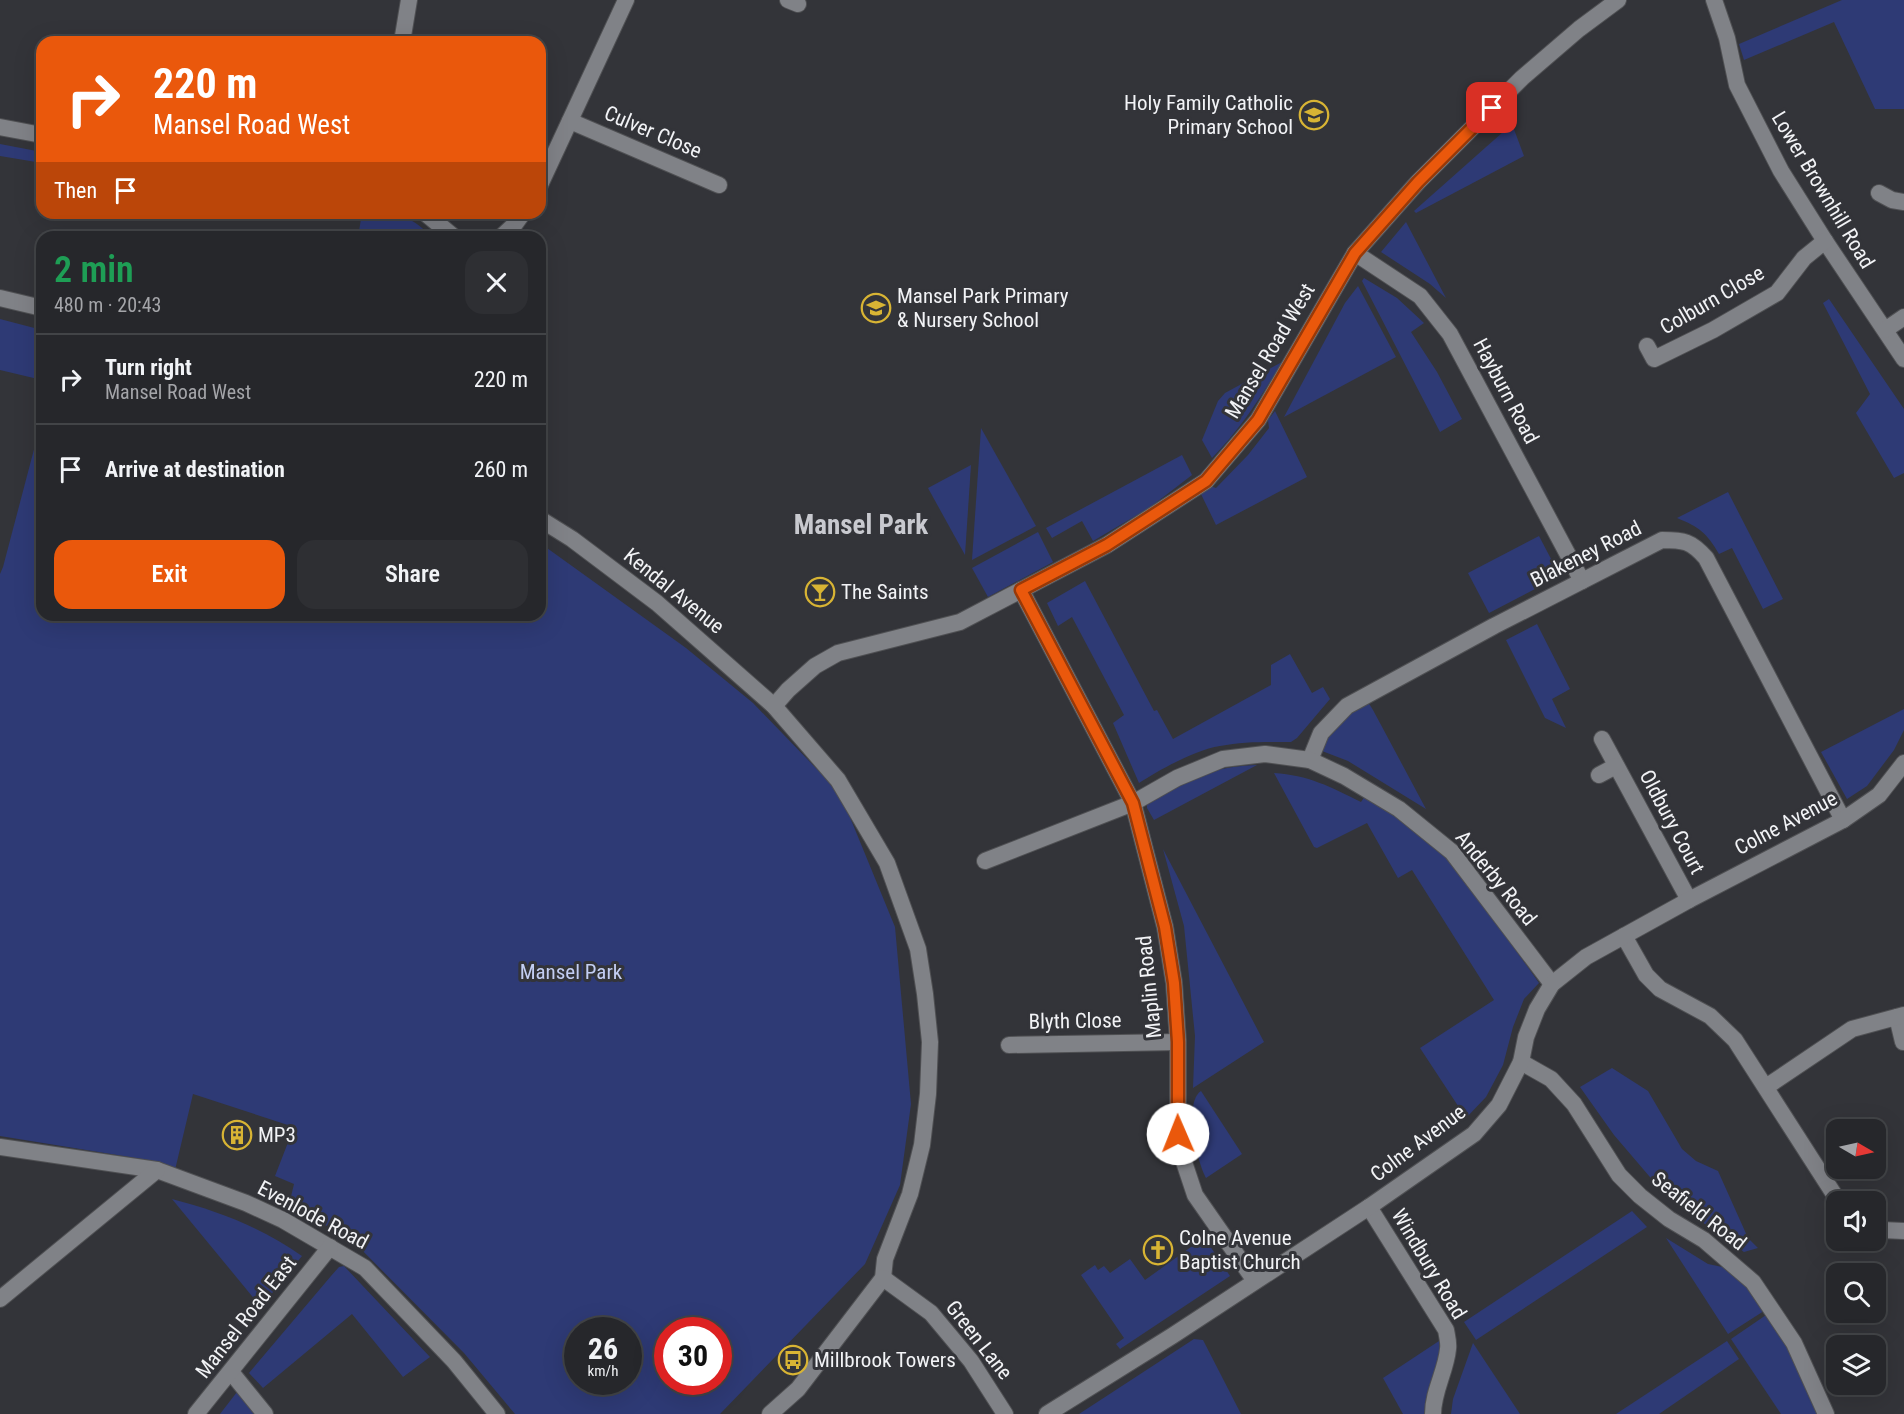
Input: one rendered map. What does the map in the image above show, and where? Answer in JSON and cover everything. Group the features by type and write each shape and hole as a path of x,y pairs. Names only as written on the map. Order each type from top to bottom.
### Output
{"street":[{"path":"403,36 409,0"},
{"path":"546,172 626,0"},
{"name":"Mansel Road West","path":"774,706 815,666 838,653 960,622 1107,545 1206,481 1258,420 1355,253 1418,182 1522,78 1578,29 1618,0"},
{"name":"Lower Brownhill Road","path":"1714,0 1727,38 1737,85 1781,171 1904,359"},
{"name":"Culver Close","path":"570,121 719,185"},
{"path":"0,127 36,134"},
{"path":"1879,193 1892,200 1904,202"},
{"path":"432,219 447,231"},
{"path":"507,231 519,219"},
{"name":"Colburn Close","path":"1647,346 1654,359 1713,330 1777,293 1804,258 1825,241"},
{"name":"Hayburn Road","path":"1355,253 1420,296 1450,334 1582,581"},
{"path":"0,298 36,307"},
{"path":"1885,330 1904,317"},
{"name":"Kendal Avenue","path":"546,523 572,539 657,603 774,706 838,780 887,863 918,949 930,1042 928,1094 917,1171 885,1259 883,1278"},
{"name":"Blakeney Road","path":"1310,760 1321,733 1347,706 1662,540 1679,540 1695,546 1706,558 1843,820"},
{"name":"Maplin Road","path":"1021,590 1133,803 1165,927 1174,983 1178,1042 1178,1144 1196,1195 1255,1281"},
{"name":"Oldbury Court","path":"1602,739 1689,900"},
{"name":"Anderby Road","path":"985,861 1133,803 1177,778 1223,759 1265,754 1310,760 1344,776 1399,808 1452,852 1551,984"},
{"name":"Colne Avenue","path":"1047,1414 1369,1207 1475,1133 1499,1105 1521,1062 1526,1037 1551,984 1586,957 1689,900 1843,820 1879,795 1904,763"},
{"name":"Oldbury Court","path":"1599,775 1616,766"},
{"path":"1624,936 1646,975 1660,989 1710,1016 1736,1040 1832,1191"},
{"path":"1766,1087 1852,1029 1900,1016 1903,1042"},
{"name":"Blyth Close","path":"1009,1045 1178,1042"},
{"name":"Seafield Road","path":"1521,1062 1551,1079 1574,1104 1619,1174 1640,1196 1669,1219 1704,1240 1753,1282 1794,1343 1826,1414"},
{"name":"Evenlode Road","path":"0,1147 157,1170 246,1203 282,1220 365,1268 454,1361 497,1414"},
{"path":"0,1299 157,1170"},
{"name":"Windbury Road","path":"1369,1207 1446,1330 1448,1346 1436,1389 1433,1414"},
{"path":"1886,1230 1904,1231"},
{"name":"Mansel Road East","path":"196,1414 330,1247"},
{"path":"770,1414 798,1389 883,1278"},
{"name":"Green Lane","path":"883,1278 931,1313 971,1361 1005,1414"},
{"path":"231,1372 266,1414"}],"green space":[{"path":"1842,0 1904,0 1904,109 1875,109 1834,22 1744,60 1739,44"},
{"path":"1512,124 1524,156 1416,213 1414,211"},
{"path":"0,144 36,151 36,162 0,156"},
{"path":"361,219 409,219 425,231 359,231"},
{"path":"1406,222 1446,298 1430,284 1381,252"},
{"path":"1364,278 1397,298 1424,323 1411,332 1437,372 1462,419 1440,432 1362,281"},
{"path":"1358,286 1396,357 1284,417 1345,303"},
{"path":"1829,299 1904,409 1904,473 1894,478 1856,413 1870,394 1823,303"},
{"path":"0,319 36,328 36,379 0,370"},
{"path":"1282,362 1250,412 1212,458 1202,440 1218,401 1225,393"},
{"path":"1275,411 1307,477 1216,525 1200,492 1207,485 1216,488 1248,455 1269,428 1268,420"},
{"path":"981,428 1036,526 972,560"},
{"name":"Mansel Park","path":"36,442 36,621 546,621 546,547 686,648 753,703 840,793 895,927 911,1104 900,1185 865,1264 720,1414 515,1414 464,1353 343,1231 287,1213 294,1184 275,1176 294,1127 193,1094 175,1170 148,1160 0,1136 0,574"},
{"path":"1182,455 1192,475 1149,508 1093,541 1082,521 1052,538 1046,528"},
{"path":"971,465 965,555 928,488"},
{"path":"1728,492 1783,599 1763,609 1732,548 1719,554 1702,532 1677,518"},
{"path":"1038,532 1053,562 988,597 972,568"},
{"path":"1539,536 1560,576 1489,613 1468,573"},
{"path":"1085,581 1154,711 1157,710 1173,739 1271,685 1271,665 1290,654 1312,693 1323,687 1330,699 1291,742 1229,744 1210,748 1178,761 1139,783 1113,723 1124,715 1072,617 1058,626 1047,603"},
{"path":"1537,624 1570,689 1552,699 1566,728 1545,718 1506,640"},
{"path":"1368,702 1426,809 1348,761 1322,751 1334,729 1346,717"},
{"path":"1904,709 1904,730 1894,750 1867,786 1847,799 1821,752"},
{"path":"1257,765 1154,820 1147,808 1147,804 1199,776 1224,769"},
{"path":"1274,773 1309,779 1361,802 1365,796 1424,836 1456,866 1539,983 1524,999 1513,1027 1503,1065 1486,1097 1466,1118 1420,1048 1494,1000 1412,870 1398,878 1367,823 1317,848 1314,847"},
{"path":"1163,849 1264,1042 1193,1088 1195,1036 1184,926"},
{"path":"1612,1068 1648,1091 1682,1149 1696,1161 1718,1171 1748,1238 1758,1248 1744,1252 1667,1197 1614,1135 1580,1087"},
{"path":"1201,1091 1242,1154 1206,1178 1196,1147 1192,1120 1193,1107"},
{"path":"172,1199 206,1209 256,1229 302,1256 261,1307"},
{"path":"1632,1211 1647,1227 1476,1340 1464,1322"},
{"path":"1666,1238 1708,1264 1727,1268 1767,1309 1728,1334"},
{"path":"1208,1243 1230,1276 1120,1349 1116,1344 1124,1338 1081,1275 1095,1265 1098,1270 1104,1266 1110,1273 1130,1259 1145,1280 1191,1247"},
{"path":"344,1266 430,1357 403,1377 352,1314 263,1388 249,1373 331,1276 339,1267"},
{"path":"1769,1313 1818,1414 1781,1414 1731,1339"},
{"path":"1194,1339 1203,1340 1241,1414 1079,1414"},
{"path":"1439,1341 1438,1359 1427,1396 1425,1414 1403,1414 1383,1378"},
{"path":"1727,1341 1739,1359 1659,1414 1616,1414"},
{"path":"1473,1343 1520,1414 1451,1414 1453,1399"},
{"path":"237,1392 255,1414 220,1414"}],"place":[{"name":"Holy Family Catholic Primary School","path":"1314,115"},
{"name":"Mansel Park Primary & Nursery School","path":"876,308"},
{"name":"The Saints","path":"820,592"},
{"name":"MP3","path":"237,1135"},
{"name":"Colne Avenue Baptist Church","path":"1158,1250"},
{"name":"Millbrook Towers","path":"793,1360"}],"district":[{"name":"Mansel Park","path":"861,525"}],"route":[{"path":"1178,1134 1178,1042 1174,983 1165,927 1133,803 1021,590 1107,545 1206,481 1258,420 1355,253 1418,182 1492,108"}]}
